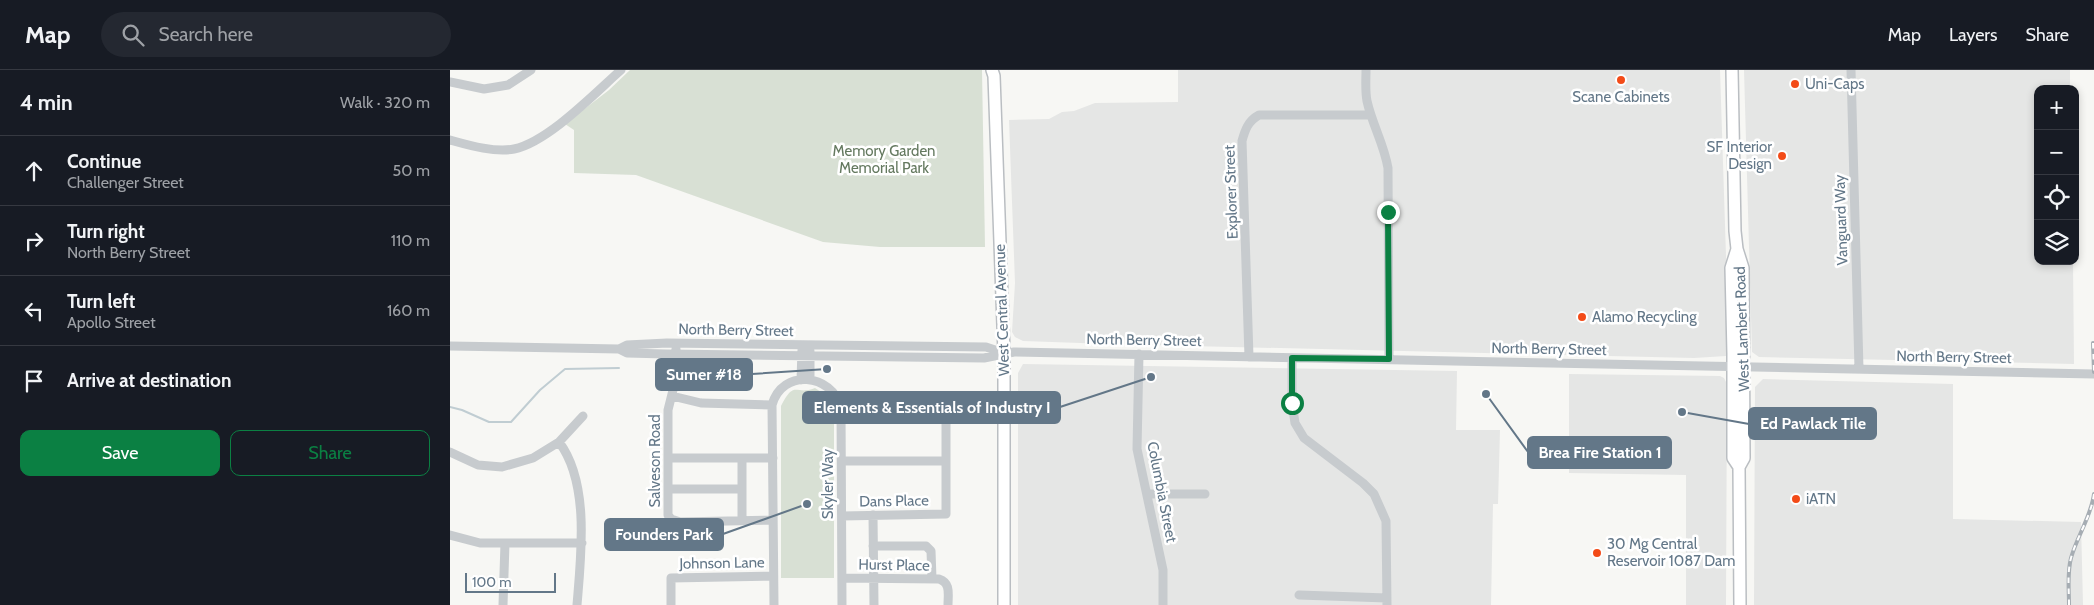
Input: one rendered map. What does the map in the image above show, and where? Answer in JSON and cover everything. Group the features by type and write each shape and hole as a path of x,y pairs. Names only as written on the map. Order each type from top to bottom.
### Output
{"main road":[{"name":"West Lambert Road","path":"1732,70 1737,249 1743,268 1745,367 1744,458 1739,467 1740,605"},
{"name":"West Central Avenue","path":"995,72 1004,352 1004,605"},
{"name":"West Lambert Road","path":"1737,249 1731,268 1733,458 1739,467"}],"street":[{"path":"450,82 484,89 492,88 508,85 531,70"},
{"path":"450,140 475,147 514,149 535,140 555,128 621,70"},
{"path":"1366,70 1366,99 1370,115 1385,151 1388,168 1389,359"},
{"name":"Vanguard Way","path":"1851,70 1858,369"},
{"name":"Explorer Street","path":"1249,357 1242,142 1245,130 1250,121 1259,115 1370,115"},
{"name":"North Berry Street","path":"619,349 627,345 677,344 986,347 1004,352 2094,374"},
{"name":"Salveson Road","path":"677,344 676,378 668,410 668,515 671,519 680,522 742,520"},
{"path":"806,345 806,356 800,370 806,380"},
{"name":"North Berry Street","path":"450,346 619,349 628,353 987,358 1004,352"},
{"name":"Columbia Street","path":"1139,354 1137,449 1163,570 1163,605"},
{"path":"1292,358 1292,403 1296,423 1304,438 1368,489 1376,498 1383,512 1386,526 1387,601 1299,595"},
{"path":"774,605 772,405 776,396 784,387 795,381 820,381 830,388 838,398 842,408 940,407 946,412 946,461 842,461"},
{"path":"672,396 701,404 772,405"},
{"name":"Skyler Way","path":"842,408 842,605"},
{"path":"450,452 478,465 502,467 533,458 559,442 583,416"},
{"path":"559,442 568,454 575,477 582,543 577,605"},
{"path":"668,458 773,458"},
{"path":"742,458 742,520 773,520"},
{"name":"Dans Place","path":"842,516 946,514 946,461"},
{"path":"669,489 742,489"},
{"path":"1147,494 1205,494"},
{"path":"873,515 874,605"},
{"path":"450,535 480,543 582,543"},
{"path":"503,605 505,543"},
{"path":"873,546 926,546 931,551 932,579"},
{"name":"Johnson Lane","path":"671,605 671,578 773,576"},
{"name":"Hurst Place","path":"842,578 932,579 945,582 948,587 948,605"}],"shaded area":[{"path":"1178,70 1720,70 1729,349 1726,356 1694,358 1109,344 1023,341 1015,337 1012,332 1015,283 1009,120 1049,119 1062,112 1074,111 1095,103 1178,102"},
{"path":"1744,70 2070,70 2070,85 2034,85 2034,265 2073,265 2074,364 1759,357 1752,352"},
{"path":"1023,364 1457,371 1456,430 1500,430 1498,504 1493,504 1491,605 1018,605 1018,373"},
{"path":"1569,374 1720,376 1724,378 1727,384 1726,605 1686,605 1686,475 1569,473"},
{"path":"1763,379 1953,384 1953,519 2081,522 2083,605 1754,605 1755,387"}],"green space":[{"name":"Memory Garden Memorial Park","path":"630,70 982,70 985,247 880,247 823,242 636,175 574,173 574,130 565,124 609,90"},
{"path":"815,388 827,396 834,412 834,578 781,578 781,406 789,393 796,390"}],"waterway":[{"path":"450,407 462,410 489,422 511,422 540,390 565,369 619,368"}],"railway":[{"path":"2093,343 2094,372"},
{"path":"2069,605 2071,558 2090,511 2094,494"}],"place":[{"name":"Scane Cabinets","path":"1621,80"},
{"name":"Uni-Caps","path":"1795,84"},
{"name":"SF Interior Design","path":"1782,156"},
{"name":"Alamo Recycling","path":"1582,317"},
{"name":"Sumer #18","path":"827,369"},
{"name":"Elements & Essentials of Industry I","path":"1151,377"},
{"name":"Brea Fire Station 1","path":"1486,394"},
{"name":"Ed Pawlack Tile","path":"1682,412"},
{"name":"iATN","path":"1796,499"},
{"name":"Founders Park","path":"807,504"},
{"name":"30 Mg Central Reservoir 1087 Dam","path":"1597,553"}],"route":[{"path":"1292,403 1292,358 1389,359 1388,212"}]}
